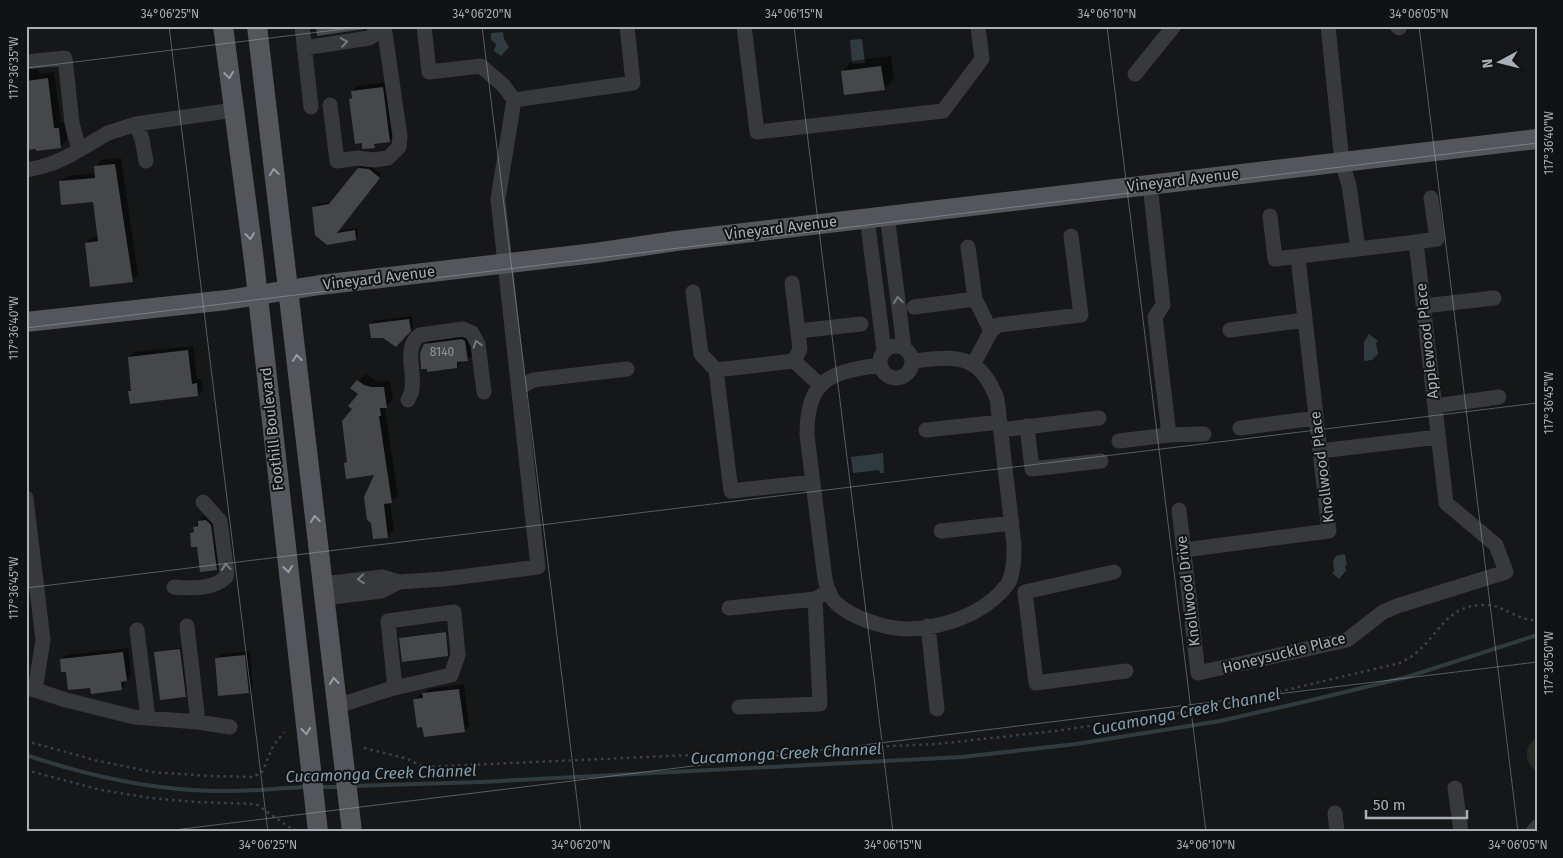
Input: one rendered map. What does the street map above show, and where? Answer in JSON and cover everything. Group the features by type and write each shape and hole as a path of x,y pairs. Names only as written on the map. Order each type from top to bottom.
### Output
{"main road":[{"name":"Foothill Boulevard","path":"223,26 257,295 314,800 311,830"},
{"path":"257,26 352,832"},
{"name":"Vineyard Avenue","path":"26,322 222,300 676,241 1537,139"}],"street":[{"path":"302,26 311,107"},
{"path":"304,48 369,38 374,35 375,26"},
{"path":"330,105 337,161 358,158 373,160 388,158 398,147 400,136 384,26"},
{"path":"324,591 381,591 399,582 444,579 538,567 498,198 514,100 504,86 482,66 429,72 424,26"},
{"path":"514,100 633,83 627,26"},
{"path":"744,26 757,132 943,110 982,59 978,26"},
{"path":"1135,74 1174,26"},
{"path":"1328,26 1342,162 1349,185 1358,249"},
{"path":"26,62 65,58 72,123 78,150"},
{"path":"26,170 50,165 108,133 136,124 234,110"},
{"path":"136,124 142,139 146,161"},
{"path":"1150,184 1163,305 1155,317 1169,435"},
{"path":"1270,216 1275,259 1298,257 1437,239 1431,198"},
{"path":"729,608 822,595 856,616 885,626 907,629 947,623 969,615 992,602 1008,584 1014,561 1012,523 997,399 992,385 983,372 964,360 908,355 892,346 884,350 880,357 880,365 884,374 897,378 906,374 911,366 908,355 887,216"},
{"path":"867,218 884,350"},
{"path":"973,365 991,331 998,325 1081,315 1071,236"},
{"name":"Applewood Place","path":"1416,242 1446,503 1496,545 1506,572"},
{"path":"968,247 975,299 991,331"},
{"name":"Knollwood Place","path":"1184,550 1329,531 1298,257"},
{"path":"792,283 800,349 794,361"},
{"path":"694,292 701,354 716,370 731,491 813,482"},
{"path":"1423,306 1494,298"},
{"path":"914,307 975,299"},
{"path":"1230,330 1305,320"},
{"path":"798,331 861,324"},
{"path":"408,400 412,389 411,350 415,338 420,335 463,329 472,333 478,344 484,392"},
{"path":"716,370 794,361 820,385"},
{"path":"739,707 820,704 822,595 825,579 807,434 807,415 812,396 820,385 834,375 849,370 880,365"},
{"path":"519,388 533,380 627,369"},
{"path":"1434,406 1499,397"},
{"path":"926,430 1026,426 1100,418"},
{"path":"1240,428 1316,418"},
{"path":"1026,426 1032,469 1101,461"},
{"path":"1119,441 1169,435 1204,434"},
{"path":"1320,452 1438,437"},
{"path":"26,498 43,640 30,689 134,717 198,722 230,727"},
{"path":"174,587 191,588 216,585 226,578 227,572 220,521 203,502"},
{"name":"Knollwood Drive","path":"1179,510 1198,673"},
{"path":"941,530 1012,523"},
{"path":"1008,584 1026,592 1114,572"},
{"name":"Honeysuckle Place","path":"1198,673 1347,640 1383,612 1397,606 1506,572"},
{"path":"1026,592 1036,683 1126,671"},
{"path":"337,706 395,688 451,676 458,654 454,612 388,621 395,688"},
{"path":"187,626 198,722"},
{"path":"928,626 937,709"},
{"path":"137,630 148,718"},
{"path":"1455,788 1460,832"},
{"path":"1335,813 1337,832"},
{"path":"1533,832 1537,827"}],"path":[{"path":"364,748 408,759 423,767 937,744 995,738 1201,710 1400,663 1416,654 1446,619 1462,608 1495,605 1526,619 1537,620"},
{"path":"26,741 94,760 152,772 253,777 262,772 276,740 284,732"},
{"path":"26,770 101,790 150,798 256,804 295,830 311,830"}],"shaded area":[{"path":"503,32 504,39 509,47 501,56 494,51 496,44 491,40 491,33"},
{"path":"862,39 865,63 852,64 850,40"},
{"path":"1369,334 1378,341 1376,343 1378,354 1372,360 1364,361 1364,342"},
{"path":"883,453 884,473 880,473 879,470 853,473 851,457"},
{"path":"1345,554 1346,571 1339,579 1332,573 1334,571 1333,561 1336,556"},
{"path":"1537,737 1537,772 1530,764 1527,750 1532,741"}],"building":[{"path":"316,26 366,26 365,29 317,36"},
{"path":"881,66 885,90 844,95 841,71"},
{"path":"48,78 54,128 59,128 61,148 36,151 36,149 26,150 26,81"},
{"path":"383,87 390,142 374,144 375,148 362,149 362,143 355,144 349,99 352,98 351,91"},
{"path":"115,164 133,282 90,287 85,243 98,241 93,202 61,205 59,181 95,178 94,166"},
{"path":"358,168 369,169 380,178 337,233 355,230 356,240 327,245 315,235 312,207 329,204"},
{"path":"409,319 411,331 396,347 383,338 371,338 369,324"},
{"path":"462,339 465,341 468,361 457,362 457,368 427,372 427,369 421,369 420,353 424,344"},
{"path":"188,350 192,384 197,383 198,396 130,404 128,391 131,391 128,357"},
{"path":"357,380 371,387 384,387 387,408 380,408 381,416 379,416 392,503 384,504 388,538 373,539 371,523 367,520 364,497 374,475 346,479 344,463 347,462 342,421 352,409 348,406 358,394 350,388"},
{"path":"206,520 211,525 217,570 200,572 197,547 191,547 190,533 194,532 193,527 198,526 198,521"},
{"path":"446,632 448,656 402,662 399,638"},
{"path":"180,649 186,697 160,700 154,652"},
{"path":"123,652 127,681 121,682 122,690 91,694 90,688 68,690 66,672 61,672 60,659"},
{"path":"245,655 249,693 218,696 215,658"},
{"path":"459,689 465,732 424,737 422,727 417,728 413,699 423,698 422,693"}],"waterway":[{"name":"Cucamonga Creek Channel","path":"352,786 481,782 962,757 1076,744 1220,721 1312,700 1407,677 1537,635"},
{"name":"Cucamonga Creek Channel","path":"26,755 96,775 168,788 227,791 307,787"},
{"name":"Cucamonga Creek Channel","path":"319,787 340,787"}]}
